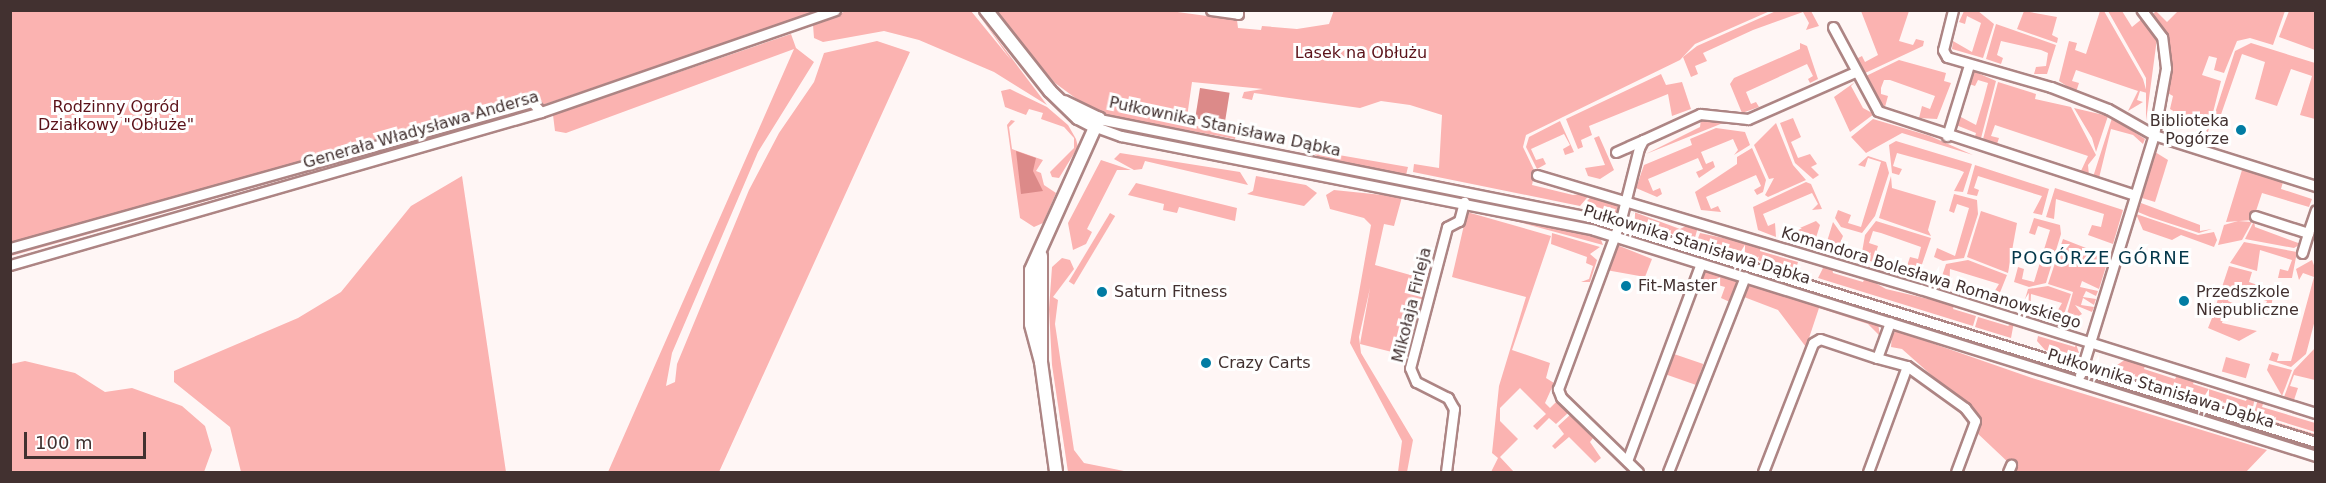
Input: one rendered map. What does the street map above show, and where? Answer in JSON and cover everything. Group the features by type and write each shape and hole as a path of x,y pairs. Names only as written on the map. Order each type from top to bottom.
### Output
{"main road":[{"name":"Pułkownika Stanisława Dąbka","path":"986,10 1022,57 1064,102 1098,123"},
{"path":"1056,472 1041,362 1033,338 1029,295 1031,270 1098,123"}],"street":[{"name":"Generała Władysława Andersa","path":"10,265 541,112 835,10"},
{"path":"1211,10 1238,14 1238,10"},
{"path":"1953,10 1942,50 1947,57 2051,87 2108,109 2154,135 2316,186"},
{"path":"2078,380 2154,135 2165,60 2157,25 2142,10"},
{"path":"1833,27 1855,72 1878,111 1947,136 2135,195"},
{"path":"1947,136 1969,65"},
{"path":"1616,153 1700,114 1749,119 1855,72"},
{"path":"10,248 532,102 541,112"},
{"name":"Pułkownika Stanisława Dąbka","path":"1098,123 1131,138 1464,202 1613,236 2316,456"},
{"name":"Pułkownika Stanisława Dąbka","path":"1098,123 1617,226 2316,442"},
{"path":"1638,472 1561,397 1558,389 1617,226 1643,140"},
{"name":"Komandora Bolesława Romanowskiego","path":"1537,175 1626,199 2316,413"},
{"name":"Mikołaja Firleja","path":"1446,472 1454,409 1448,398 1416,382 1410,368 1447,227 1459,221 1464,202"},
{"path":"2302,253 2316,210"},
{"path":"2255,216 2308,233"},
{"path":"1627,461 1701,263"},
{"path":"1668,472 1744,276"},
{"path":"1808,296 1811,286"},
{"path":"1877,358 1890,322"},
{"path":"1763,472 1813,343 1820,339 1907,366 1965,408 1975,421 1956,472"},
{"path":"1868,472 1907,366"}],"green space":[{"name":"Lasek na Obłużu","path":"1334,10 1770,11 1695,44 1680,60 1526,135 1523,147 1535,172 1532,185 1573,195 1591,193 1580,206 1413,172 1414,164 1439,168 1442,115 1410,105 1381,101 1360,108 1254,93 1252,100 1242,98 1244,92 1263,89 1192,82 1186,124 1236,133 1235,139 1111,116 1089,108 1055,83 995,11 1170,11 1237,20 1238,28 1261,30 1262,26 1297,29 1329,24"},
{"name":"Rodzinny Ogród Działkowy \"Obłuże\"","path":"11,11 817,11 522,112 11,256"},
{"path":"846,11 971,11 1011,60 976,11 1047,105 994,72 919,40 884,31 823,42 814,38 813,25"},
{"path":"1776,11 1811,11 1819,26 1806,30 1809,23 1803,12 1753,30 1703,53 1707,61 1695,66 1698,74 1691,77 1683,57 1697,46"},
{"path":"1861,11 1909,11 1899,41 1913,45 1916,39 1924,41 1923,46 1863,74 1856,59 1862,56 1865,62 1878,55"},
{"path":"1964,11 1978,11 1994,24 1983,58 1952,49 1953,41 1972,52 1981,23 1967,16 1965,24 1959,22"},
{"path":"2024,11 2057,17 2052,35 2058,38 2057,43 2017,29"},
{"path":"2100,11 2104,11 2143,79 2147,93 2140,91 2137,100 2143,102 2128,111 2138,91 2076,70 2072,81 2079,83 2076,92 2059,81 2069,41 2077,43 2075,50 2086,54"},
{"path":"2108,11 2122,11 2132,27 2143,18 2158,31 2146,121 2146,78"},
{"path":"2156,11 2167,22 2178,11 2285,11 2273,45 2250,38 2237,41 2224,73 2214,70 2217,58 2209,56 2202,75 2221,81 2208,132 2170,109 2173,96 2166,92 2168,70 2164,36 2152,15"},
{"path":"2289,11 2315,11 2315,50 2279,37"},
{"path":"1996,24 2056,45 2047,74 2034,74 2036,67 2046,66 2048,53 2041,50 2001,41 1997,55 2003,58 2001,64 1986,59"},
{"path":"791,34 796,48 814,62 758,152 672,353 666,386 675,382 677,364 749,190 779,133 814,82 824,53 877,41 910,52 719,472 608,472 794,49 566,133 555,131 553,115"},
{"path":"1800,43 1807,46 1818,79 1810,83 1808,79 1813,76 1807,64 1746,92 1751,104 1756,102 1759,107 1742,113 1730,84 1734,78 1800,49"},
{"path":"2251,43 2315,63 2315,119 2300,115 2312,76 2291,69 2277,106 2255,99 2265,62 2242,54 2217,126 2216,110 2235,51"},
{"path":"1899,60 1946,73 1944,81 1951,83 1937,119 1919,118 1922,106 1930,109 1935,96 1890,80 1884,80 1881,88 1881,94 1888,96 1885,107 1877,102 1864,77"},
{"path":"1973,71 1996,81 1980,142 1974,140 1976,133 1956,125 1959,116 1976,125 1988,83 1978,80 1975,86 1969,84"},
{"path":"1661,74 1666,85 1682,82 1691,109 1672,116 1668,94 1589,126 1592,135 1581,140 1583,147 1578,149 1566,119"},
{"path":"1855,82 1851,86 1863,108 1874,114 1850,132 1834,97"},
{"path":"1998,82 2036,94 2035,99 2071,107 2096,155 2088,165 2089,176 2080,173 2088,156 1995,125 1991,136 1999,138 1996,147 1982,143"},
{"path":"1010,89 1047,107 1068,125 1076,139 1078,147 1059,178 1052,177 1050,172 1074,148 1074,138 1064,127 1041,119 1043,113 1029,109 1026,115 1005,107 1001,91"},
{"path":"2074,108 2108,116 2096,152 2092,138"},
{"path":"1793,118 1801,137 1791,142 1798,158 1810,154 1817,164 1811,167 1819,175 1813,179 1795,163 1780,123"},
{"path":"2112,118 2145,139 2143,144 2133,135 2111,129 2099,178 2093,177"},
{"path":"1701,119 1728,121 1646,154 1700,127"},
{"path":"1873,119 1930,136 1973,155 1902,133 1866,153 1851,137"},
{"path":"1011,120 1015,121 1009,127 1012,149 1043,160 1036,171 1041,173 1044,185 1056,193 1043,223 1034,227 1020,218 1007,125"},
{"path":"1560,121 1574,152 1565,155 1563,149 1570,145 1564,134 1531,149 1536,160 1543,158 1546,164 1537,169 1526,147 1529,137"},
{"path":"1776,123 1793,165 1806,180 1768,197 1765,195 1774,178 1769,179 1754,145"},
{"path":"1716,128 1745,132 1750,145 1734,155 1738,150 1733,139 1701,152 1706,164 1713,161 1715,167 1699,178 1696,172 1703,169 1698,158 1648,179 1653,191 1660,188 1662,194 1657,197 1636,188 1644,165 1692,145 1690,139"},
{"path":"1126,131 1493,200 1608,228 1533,210"},
{"path":"1599,136 1614,170 1600,179 1588,176 1585,168 1605,165 1594,138"},
{"path":"1896,141 1972,164 1963,192 1954,191 1964,172 1897,153 1893,166 1902,169 1899,175 1892,173 1889,145"},
{"path":"1752,148 1766,180 1763,192 1757,195 1754,190 1761,186 1756,175 1706,197 1711,209 1718,206 1721,212 1701,210 1695,192 1737,164 1737,157"},
{"path":"1310,150 1408,167 1406,175 1317,156"},
{"path":"2155,152 2168,160 2155,202 2142,198"},
{"path":"1120,153 1240,172 1248,185 1145,161 1142,169 1134,170 1114,159"},
{"path":"1868,156 1886,162 1889,173 1875,216 1862,233 1841,227 1835,218 1838,210 1851,215 1848,223 1861,227 1881,162 1868,158 1865,167 1858,165"},
{"path":"1101,160 1131,170 1117,170 1087,229 1092,232 1086,244 1073,250 1068,223"},
{"path":"1975,165 2049,189 2042,215 2033,213 2042,196 1978,176 1974,188 1979,190 1977,196 1967,194"},
{"path":"2242,170 2283,182 2281,189 2312,199 2309,207 2262,193 2253,220 2226,222"},
{"path":"462,176 506,472 241,472 230,427 174,382 174,371 298,318 341,292 411,206"},
{"path":"1256,176 1306,185 1317,193 1304,206 1247,194 1253,191"},
{"path":"1891,176 1892,188 1936,201 1928,230 1931,236 1879,218"},
{"path":"1806,182 1811,184 1822,209 1812,210 1818,204 1812,193 1763,214 1768,226 1775,223 1776,237 1758,230 1753,207"},
{"path":"1136,183 1237,208 1235,221 1179,207 1177,213 1163,210 1164,204 1128,195"},
{"path":"2055,188 2123,210 2113,244 2088,235 2092,225 2101,227 2104,214 2056,199 2054,219 2046,217"},
{"path":"1334,190 1402,197 1394,226 1384,224 1375,265 1428,280 1408,356 1360,344 1370,288 1359,337 1361,353 1413,440 1407,472 1398,472 1402,441 1350,343 1371,225 1364,218 1330,209 1326,195"},
{"path":"1593,194 1617,201 1618,213 1584,205"},
{"path":"1954,194 1977,200 1978,214 1964,258 1943,261 1934,257 1937,248 1955,256 1969,208 1957,204 1954,213 1949,211"},
{"path":"2141,203 2200,225 2200,231 2212,229 2199,233 2150,217 2138,212"},
{"path":"1471,209 1587,233 1600,237 1603,245"},
{"path":"1981,211 2017,223 2008,273 1967,257"},
{"path":"1467,212 1551,236 1512,350 1550,363 1546,378 1554,383 1545,403 1550,408 1557,401 1568,413 1556,424 1549,418 1537,430 1533,426 1546,414 1520,388 1500,408 1500,421 1518,439 1500,457 1514,472 1491,472 1498,458 1492,453 1499,386 1526,297 1452,277"},
{"path":"1634,212 1680,229 1686,226 1682,221 1698,227 1694,241 1632,221"},
{"path":"1110,213 1115,216 1074,285 1069,282"},
{"path":"2136,214 2198,235 2214,232 2217,240 2214,247 2181,235 2172,240 2143,230"},
{"path":"2034,218 2060,225 2061,234 2046,283 2029,287 2014,282 2018,267 2024,269 2022,279 2034,282 2050,230 2038,226 2035,235 2029,233"},
{"path":"1816,221 1820,225 1814,244 1779,237"},
{"path":"1876,221 1931,238 1918,276 1905,272 1910,257 1918,259 1921,247 1881,233 1873,231 1869,243 1878,246 1873,262 1861,258 1865,235"},
{"path":"2238,221 2252,222 2242,240 2218,245 2224,225"},
{"path":"2254,221 2255,227 2301,244 2294,248 2245,239"},
{"path":"1833,222 1843,236 1841,241 1856,257 1825,248"},
{"path":"1552,233 1600,247 1590,254 1597,260 1590,282 1581,282 1589,279 1593,266 1586,263 1587,257 1551,244"},
{"path":"1700,233 1761,246 1760,251 1798,262 1795,272 1697,241"},
{"path":"1643,236 1805,288 1806,289 1642,240"},
{"path":"2063,239 2109,257 2099,289 2082,281 2080,287 2098,291 2096,296 2086,291 2083,297 2096,299 2094,305 2083,298 2081,305 2094,307 2092,312 2075,305 2082,314 2064,325 2073,292 2048,284"},
{"path":"2244,242 2297,252 2292,278 2278,278 2280,269 2288,271 2292,260 2260,250 2257,271 2230,263"},
{"path":"1617,245 1652,259 1645,277 1606,270"},
{"path":"1062,258 1070,260 1074,269 1053,297 1058,300 1055,324 1074,450 1084,463 1129,472 1068,472 1052,365 1049,309 1052,267"},
{"path":"1968,260 2007,275 1995,305 1988,302 1999,284 1950,269 1949,291 1938,288 1946,264"},
{"path":"2312,260 2315,268 2315,320 2306,354 2291,367 2269,360 2272,352 2279,354 2277,361 2291,361 2314,277 2303,273 2299,280 2296,269"},
{"path":"2229,266 2252,272 2249,282 2274,291 2269,318 2254,316 2256,310 2263,312 2267,301 2232,290 2228,301 2235,304 2233,310 2216,305"},
{"path":"1832,267 1833,273 1863,282 1865,277 1886,289 1954,305 1953,309 1976,316 1973,326 1818,278 1823,268"},
{"path":"1706,271 1739,280 1732,303 1721,298 1725,287 1700,280"},
{"path":"1749,283 1878,323 1880,336 1868,324 1819,308 1806,347 1778,310 1744,297 1739,303"},
{"path":"2048,286 2071,294 2060,326 2051,322 2062,303 2031,294 2030,316 2021,313 2028,289"},
{"path":"2216,308 2225,311 2222,323 2257,331 2239,341 2208,328"},
{"path":"1978,317 2008,326 2014,322 2011,338 1975,327"},
{"path":"1897,331 2032,378 2267,450 2246,472 2011,472 2011,465 1975,431 1974,413 1902,349 1891,347 1892,334"},
{"path":"2038,336 2075,347 2076,344 2079,353 2073,358 2045,350 2037,341"},
{"path":"2315,348 2315,380 2294,375 2290,386 2298,388 2294,400 2284,397 2294,370"},
{"path":"1674,354 1703,364 1696,385 1667,375"},
{"path":"2226,357 2250,364 2246,378 2222,371"},
{"path":"2126,359 2146,363 2144,369 2175,379 2178,374 2195,379 2193,384 2246,401 2248,396 2255,398 2252,411 2111,369"},
{"path":"25,361 75,373 105,392 132,388 182,406 205,426 212,450 204,472 11,472 11,364"},
{"path":"2269,364 2292,370 2282,396 2267,370"},
{"path":"2101,369 2315,434 2315,438 2100,371"},
{"path":"2100,379 2315,445 2315,449 2099,382"},
{"path":"2258,399 2264,401 2262,407 2315,423 2315,432 2254,413"},
{"path":"1570,415 1593,438 1590,442 1601,458 1595,463 1569,437 1555,449 1552,446 1564,434 1558,426"}],"shaded area":[{"path":"1200,88 1230,93 1225,123 1195,119"},
{"path":"1016,151 1036,158 1033,171 1043,191 1021,194"}],"place":[{"name":"Biblioteka Pogórze","path":"2241,130"},
{"name":"Fit-Master","path":"1626,286"},
{"name":"Saturn Fitness","path":"1102,292"},
{"name":"Przedszkole Niepubliczne","path":"2184,301"},
{"name":"Crazy Carts","path":"1206,363"}],"district":[{"name":"POGÓRZE GÓRNE","path":"2101,258"}]}
